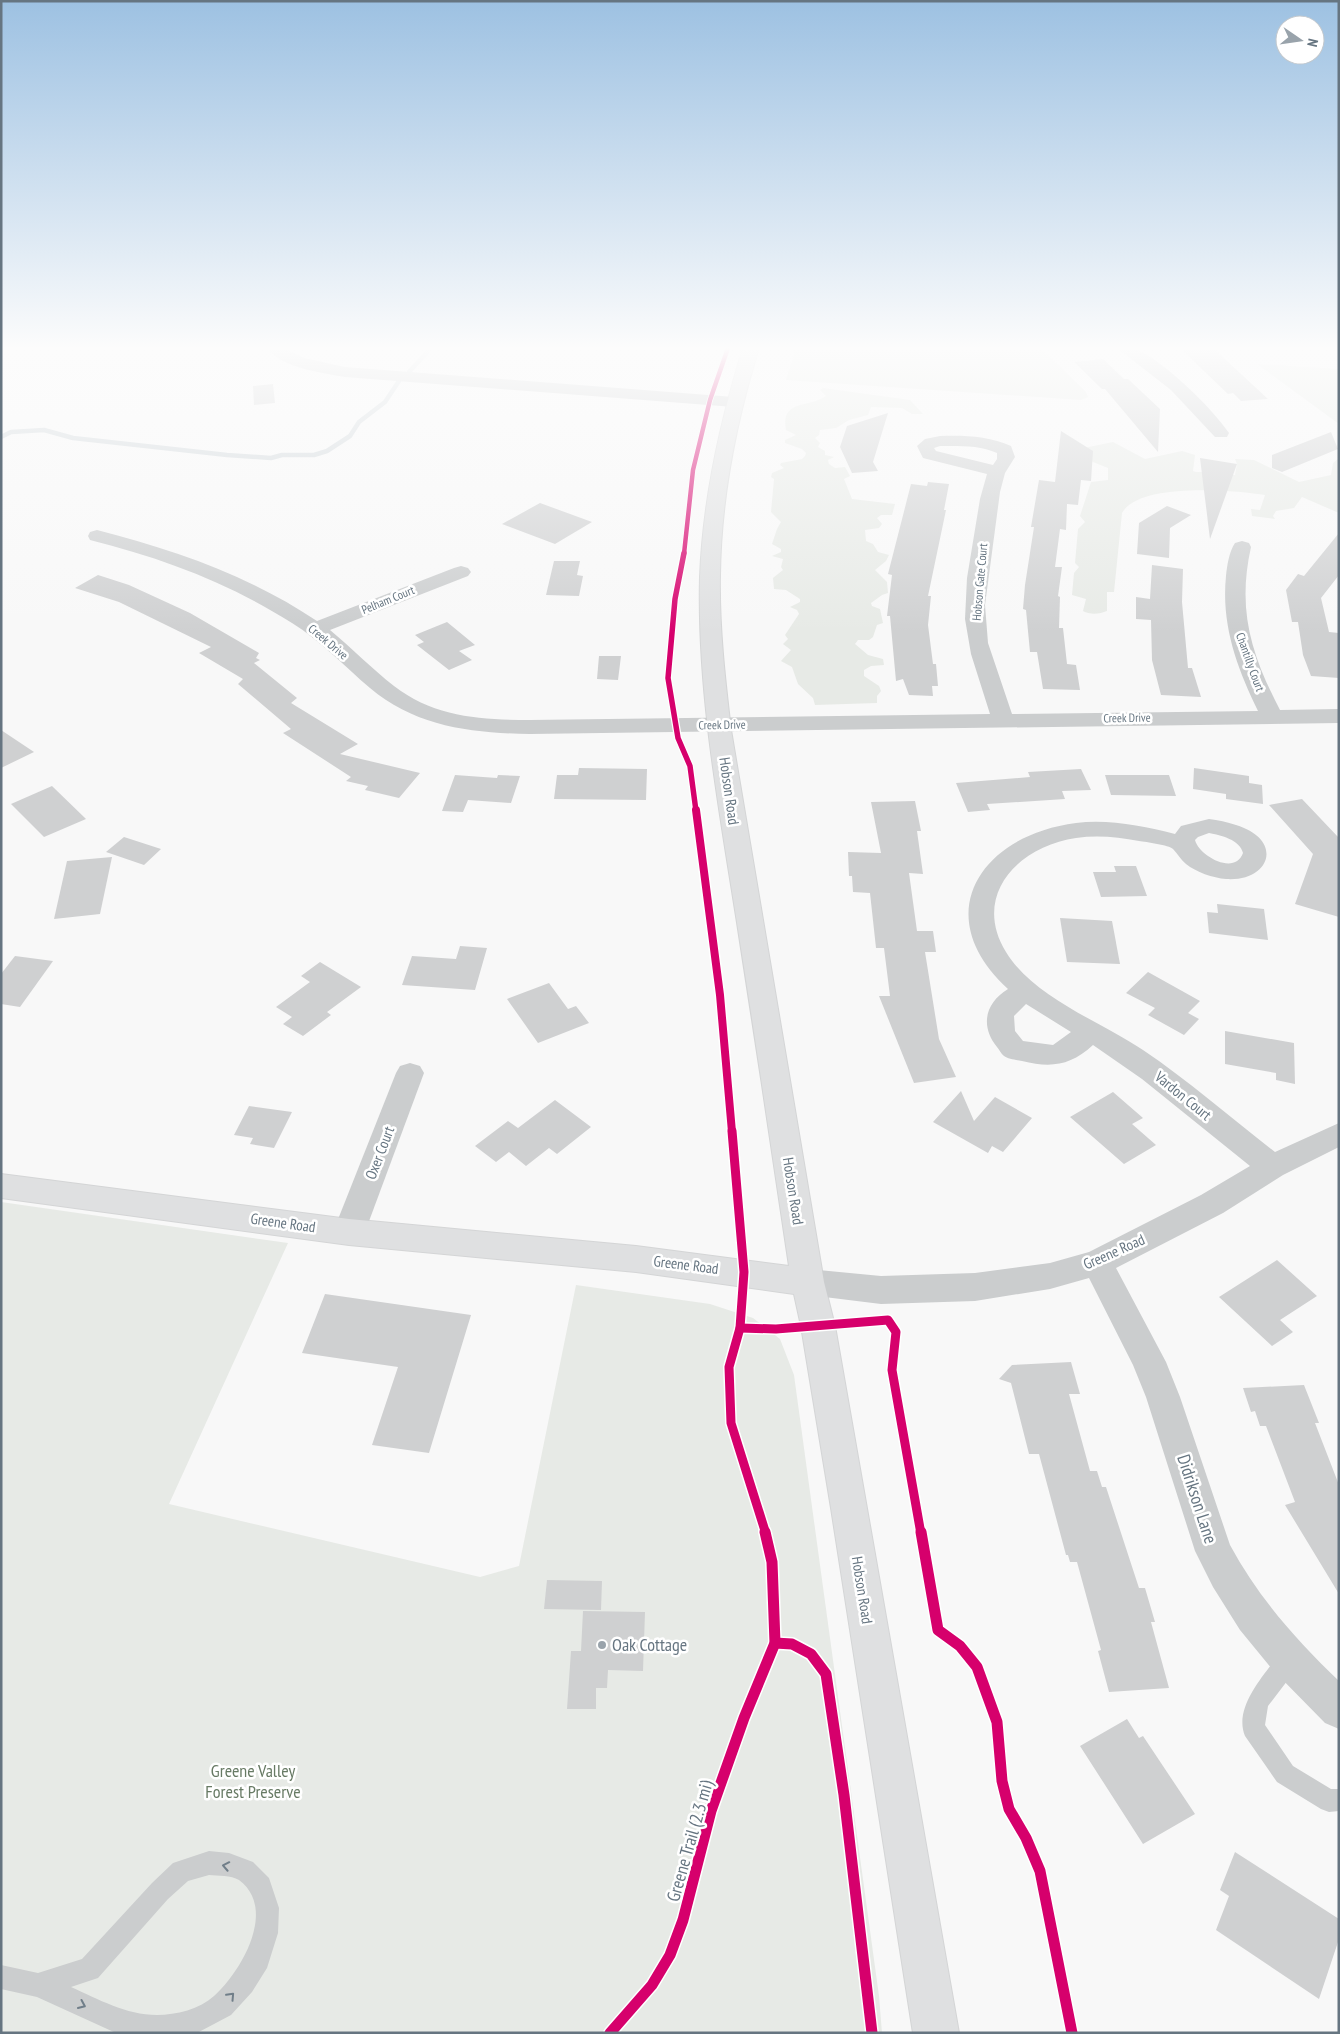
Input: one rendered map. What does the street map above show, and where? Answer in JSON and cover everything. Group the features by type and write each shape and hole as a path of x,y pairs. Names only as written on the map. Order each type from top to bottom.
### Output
{"main road":[{"name":"Hobson Road","path":"726,443 712,540 710,608 720,725 732,819 808,1282 818,1326 936,2033"},
{"name":"Greene Road","path":"1,1186 349,1232 636,1259 808,1282"}],"street":[{"name":"Hobson Gate Court","path":"997,471 987,514 975,608 976,632 984,665 1003,720"},
{"name":"Creek Drive","path":"97,536 158,552 219,575 273,602 315,629 375,682 400,700 421,711 451,720 505,727 1339,716"},
{"name":"Chantilly Court","path":"1242,547 1237,563 1234,584 1234,608 1238,634 1260,693 1272,716"},
{"name":"Pelham Court","path":"315,629 461,572"},
{"name":"Vardon Court","path":"1182,843 1123,830 1083,830 1038,840 1003,863 993,875 984,891 980,908 981,923 987,943 997,960 1016,982 1060,1013 1134,1057 1272,1167"},
{"path":"1027,990 1011,1000 1000,1015 1001,1033 1014,1049 1036,1054 1057,1055 1075,1045 1090,1030"},
{"name":"Oxer Court","path":"349,1232 410,1073"},
{"name":"Greene Road","path":"808,1282 881,1290 975,1287 1050,1276 1097,1263 1212,1204 1272,1167 1339,1134"},
{"name":"Didrikson Lane","path":"1097,1263 1149,1362 1160,1388 1214,1551 1226,1576 1244,1604 1288,1660 1339,1709"}],"lane":[{"path":"1288,1660 1258,1701 1253,1728 1285,1774 1329,1801 1339,1800"},
{"path":"1,1978 38,1985 123,2023 157,2028 188,2024 222,2006 243,1983 258,1959 266,1933 268,1908 261,1886 245,1870 229,1865 208,1863 181,1871 160,1890 111,1948 89,1969 38,1985"}],"green space":[{"path":"785,443 820,443 818,447 825,451 825,455 834,457 828,460 829,464 835,468 845,467 850,476 844,479 852,499 895,504 892,515 881,515 877,518 882,524 879,528 865,530 866,541 873,544 878,552 889,555 886,561 875,570 887,582 888,593 871,603 872,606 880,609 883,623 877,625 873,637 869,640 858,640 855,644 868,655 883,659 884,665 871,666 864,670 864,676 879,686 881,691 877,696 877,703 815,705 813,698 798,684 792,667 781,661 791,650 783,644 788,639 785,635 799,614 797,610 790,607 800,602 800,599 786,590 774,589 773,578 783,570 781,567 783,559 772,556 781,552 781,549 772,544 781,522 771,512 774,479 771,477 772,473 784,468 780,465 781,463 802,459 806,453 802,449"},
{"path":"1115,443 1145,459 1182,451 1195,455 1193,471 1235,475 1237,464 1235,459 1254,460 1299,482 1331,475 1333,463 1339,458 1339,513 1302,497 1294,508 1276,511 1273,516 1275,519 1252,516 1251,509 1260,510 1265,495 1211,490 1167,492 1147,496 1132,503 1122,513 1114,592 1107,592 1107,611 1095,614 1089,613 1083,611 1086,599 1072,595 1074,573 1079,567 1075,563 1078,529 1085,522 1080,516 1091,482 1108,480 1108,468 1093,462 1079,449"},
{"name":"Greene Valley Forest Preserve","path":"1,1202 288,1243 169,1504 480,1577 519,1566 576,1285 710,1304 753,1318 780,1339 794,1375 879,1996 882,2033 1,2033"}],"building":[{"path":"841,443 879,443 873,462 878,471 852,473 840,447"},
{"path":"1060,443 1080,443 1093,451 1091,481 1081,480 1078,505 1067,504 1066,530 1060,529 1055,567 1062,567 1058,596 1060,597 1059,628 1063,628 1067,664 1076,665 1080,690 1043,689 1037,652 1030,652 1026,610 1023,609 1034,527 1031,527 1039,480 1055,482"},
{"path":"1150,443 1158,443 1158,452"},
{"path":"1303,443 1335,443 1338,449 1282,472 1272,468 1272,455"},
{"path":"1200,458 1237,464 1210,539"},
{"path":"928,482 949,484 944,510 946,510 928,596 931,596 928,625 933,664 936,664 938,686 932,686 933,696 909,695 903,679 896,681 890,616 887,616 892,575 888,574 911,484 927,486"},
{"path":"540,503 592,522 555,544 502,524"},
{"path":"1167,506 1191,515 1170,528 1169,558 1137,554 1139,523"},
{"path":"1339,533 1339,575 1321,598 1329,632 1339,633 1339,678 1311,676 1303,655 1298,622 1292,622 1286,590 1298,574 1304,576"},
{"path":"554,561 580,561 577,575 583,576 579,596 546,595"},
{"path":"1152,565 1183,569 1182,602 1188,668 1192,668 1201,697 1161,695 1152,660 1151,620 1136,619 1136,597 1150,599"},
{"path":"98,575 129,585 190,613 259,653 256,658 260,660 254,663 297,698 291,703 358,744 340,754 420,773 399,798 365,790 368,786 346,781 351,777 283,733 291,729 238,684 243,679 199,653 211,647 119,602 75,588"},
{"path":"447,622 475,645 459,651 472,660 449,670 417,645 424,642 415,635"},
{"path":"599,656 621,656 618,680 597,679"},
{"path":"1,730 34,752 1,768"},
{"path":"579,768 647,769 646,800 554,799 557,775 578,775"},
{"path":"1194,768 1249,776 1249,783 1262,785 1263,804 1226,799 1226,794 1193,789"},
{"path":"1081,769 1091,790 1062,791 1065,799 987,804 990,810 968,812 956,783 1030,777 1028,772"},
{"path":"455,775 497,778 498,775 520,776 511,803 468,800 463,812 442,811"},
{"path":"1105,775 1169,775 1176,796 1111,795"},
{"path":"52,786 86,819 44,837 11,804"},
{"path":"1302,799 1339,838 1339,917 1295,904 1313,854 1269,805"},
{"path":"915,801 921,831 917,831 923,874 909,873 917,931 933,931 936,952 925,952 939,1039 956,1077 914,1083 879,996 890,996 884,948 876,948 870,893 853,892 852,876 849,876 848,852 881,853 871,802"},
{"path":"124,837 161,849 144,865 106,852"},
{"path":"112,857 100,914 54,919 67,861"},
{"path":"1114,866 1136,866 1147,896 1101,897 1093,872 1116,872"},
{"path":"1217,904 1264,909 1268,940 1209,933 1207,912 1218,913"},
{"path":"1060,918 1112,921 1120,964 1067,962"},
{"path":"460,946 487,948 475,990 402,985 412,956 456,959"},
{"path":"15,956 53,961 20,1007 1,1004 1,974"},
{"path":"320,962 361,987 327,1012 331,1015 303,1036 283,1024 292,1017 276,1007 310,982 301,976"},
{"path":"1148,972 1200,1001 1188,1013 1199,1019 1184,1035 1148,1015 1155,1008 1126,993"},
{"path":"549,983 568,1009 576,1006 589,1023 538,1043 507,999"},
{"path":"1225,1031 1294,1043 1295,1084 1276,1080 1276,1073 1225,1064"},
{"path":"961,1091 974,1121 995,1097 1032,1118 1003,1152 992,1146 988,1153 933,1122"},
{"path":"1113,1092 1143,1118 1132,1124 1156,1145 1124,1164 1070,1117"},
{"path":"555,1100 591,1127 557,1154 549,1148 526,1166 509,1152 496,1162 475,1146 508,1121 518,1128"},
{"path":"249,1106 292,1112 274,1148 250,1144 253,1138 234,1135"},
{"path":"1277,1260 1317,1296 1280,1320 1293,1332 1272,1346 1219,1297"},
{"path":"325,1294 471,1315 429,1453 372,1445 398,1367 302,1353"},
{"path":"1071,1362 1080,1394 1069,1394 1090,1471 1097,1471 1102,1487 1106,1487 1139,1588 1145,1588 1155,1622 1151,1622 1169,1688 1109,1692 1098,1651 1101,1650 1077,1562 1070,1562 1068,1555 1066,1555 1039,1454 1029,1454 1011,1383 999,1379 1012,1365"},
{"path":"1304,1385 1319,1423 1315,1423 1339,1485 1339,1594 1285,1505 1295,1502 1266,1426 1260,1426 1255,1411 1251,1412 1243,1388"},
{"path":"547,1580 602,1581 601,1610 544,1609"},
{"path":"583,1611 645,1612 643,1671 608,1670 607,1688 596,1688 596,1709 567,1709 571,1651 581,1651"},
{"path":"1127,1719 1139,1738 1143,1736 1195,1814 1143,1844 1080,1746"},
{"path":"1235,1852 1339,1919 1339,1939 1319,1999 1216,1930 1229,1896 1220,1890"}],"waterway":[{"path":"118,443 271,458 282,455 314,455 327,451 339,443"}],"cycle path":[{"name":"Greene Trail (2.3 mi)","path":"610,2033 652,1985 670,1955 683,1920 711,1811 744,1718 775,1643 772,1562 762,1518 731,1423 729,1367 740,1328 744,1272 720,995 690,766 678,738 668,678 675,599 684,559 693,470 700,443"},
{"path":"740,1328 776,1329 888,1320 896,1332 892,1370 938,1630 960,1646 977,1667 997,1722 1002,1781 1009,1809 1026,1838 1040,1871 1072,2033"},
{"path":"775,1643 792,1644 811,1654 826,1674 844,1795 872,2033"}],"place":[{"name":"Oak Cottage","path":"602,1645"}]}
